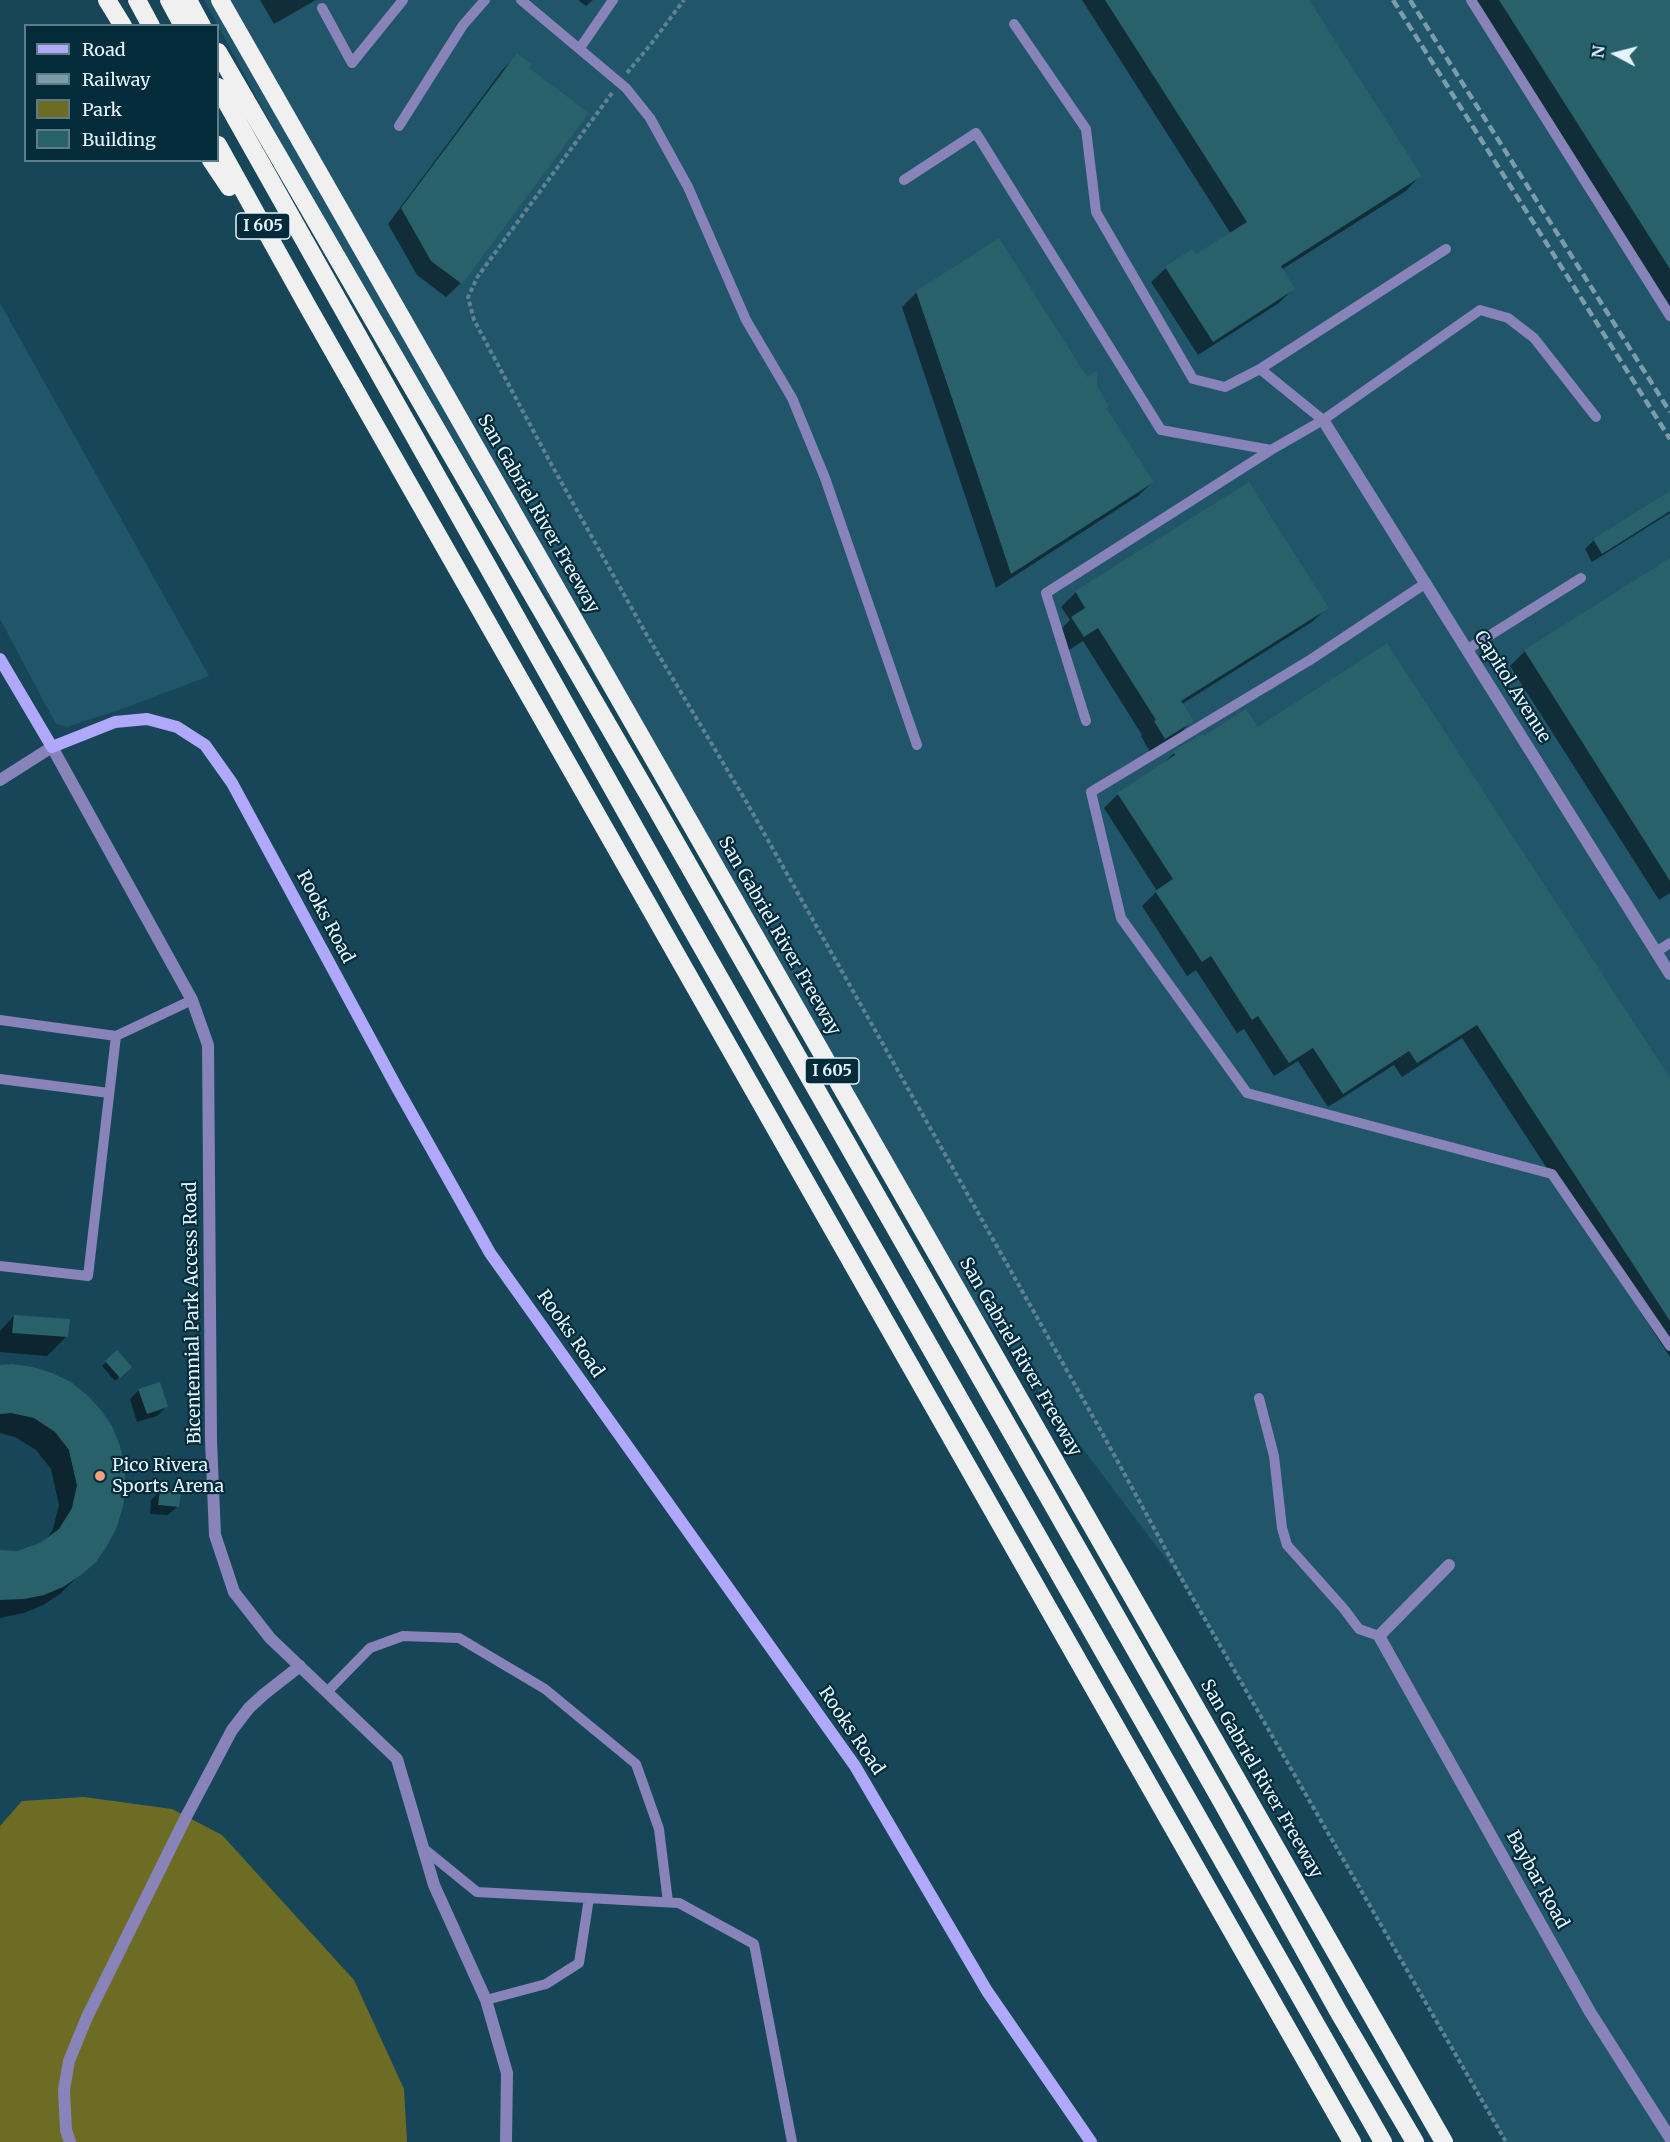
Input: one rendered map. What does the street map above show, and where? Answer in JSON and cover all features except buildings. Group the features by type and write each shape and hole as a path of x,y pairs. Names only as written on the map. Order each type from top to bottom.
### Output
{"highway":[{"path":"107,0 122,24"},
{"path":"137,0 150,24"},
{"path":"169,0 182,24"},
{"path":"188,0 201,24"},
{"name":"San Gabriel River Freeway","path":"220,0 1444,2142"},
{"path":"219,54 650,798 1222,1802 1338,2012 1415,2142"},
{"path":"219,89 696,936 1383,2142"},
{"name":"I 605","path":"219,147 1352,2142"},
{"path":"212,162 308,307"}],"street":[{"name":"Capitol Avenue","path":"1323,420 1670,974"},
{"path":"0,659 52,747 0,780"},
{"name":"Rooks Road","path":"52,747 114,722 147,719 177,727 205,745 232,783 396,1086 490,1253 855,1766 987,1991 1091,2142"},
{"name":"Bicentennial Park Access Road","path":"52,747 192,1000 208,1045 211,1440 215,1535 234,1592 270,1638 397,1759 434,1885 486,2000 507,2073 506,2142"},
{"path":"1380,1636 1449,1565"},
{"name":"Baybar Road","path":"1380,1636 1590,2012 1670,2138"},
{"path":"70,2142 66,2130 64,2090 69,2061 87,2017 187,1815 232,1730 256,1701 300,1666"}],"lane":[{"path":"322,8 352,63 403,0"},
{"path":"399,126 463,26 485,0"},
{"path":"522,0 619,81 650,118 688,187 746,320 792,398 825,478 916,745"},
{"path":"580,48 613,0"},
{"path":"1472,0 1670,316"},
{"path":"1014,24 1086,129 1096,212 1192,379 1225,387 1260,369 1446,249"},
{"path":"904,180 976,133 1161,430 1271,450"},
{"path":"1086,721 1046,593 1271,450 1323,420 1480,310 1508,318 1534,338 1596,417"},
{"path":"1260,369 1323,420"},
{"path":"1468,649 1581,578"},
{"path":"1426,583 1310,660 1091,792 1121,918 1247,1093 1552,1174 1670,1346"},
{"path":"1656,952 1670,944"},
{"path":"0,1020 116,1036 192,1000"},
{"path":"0,1266 88,1276 116,1036"},
{"path":"0,1080 110,1093"},
{"path":"1259,1398 1275,1456 1282,1528 1287,1545 1359,1629 1380,1636"},
{"path":"328,1691 370,1648 403,1636 459,1638 546,1689 636,1764 659,1829 668,1902"},
{"path":"423,1848 477,1892 679,1903 754,1944 792,2142"},
{"path":"486,2000 546,1984 579,1963 589,1898"}],"path":[{"path":"684,0 651,44 619,81 478,276 468,297 474,320 549,462 645,632 747,803 1101,1431 1184,1583 1506,2142"}],"shaded area":[{"path":"204,0 1670,0 1670,2142 1506,2142 1184,1583 956,1280 327,228 219,24"},
{"path":"0,303 209,676 67,727 57,724 52,717 0,619"}],"green space":[{"path":"84,1797 172,1809 222,1835 354,1980 404,2089 407,2142 0,2142 0,1826 22,1801"}],"railway":[{"path":"1393,0 1670,439"},
{"path":"1410,0 1670,412"}],"place":[{"name":"Pico Rivera Sports Arena","path":"100,1476"}]}
